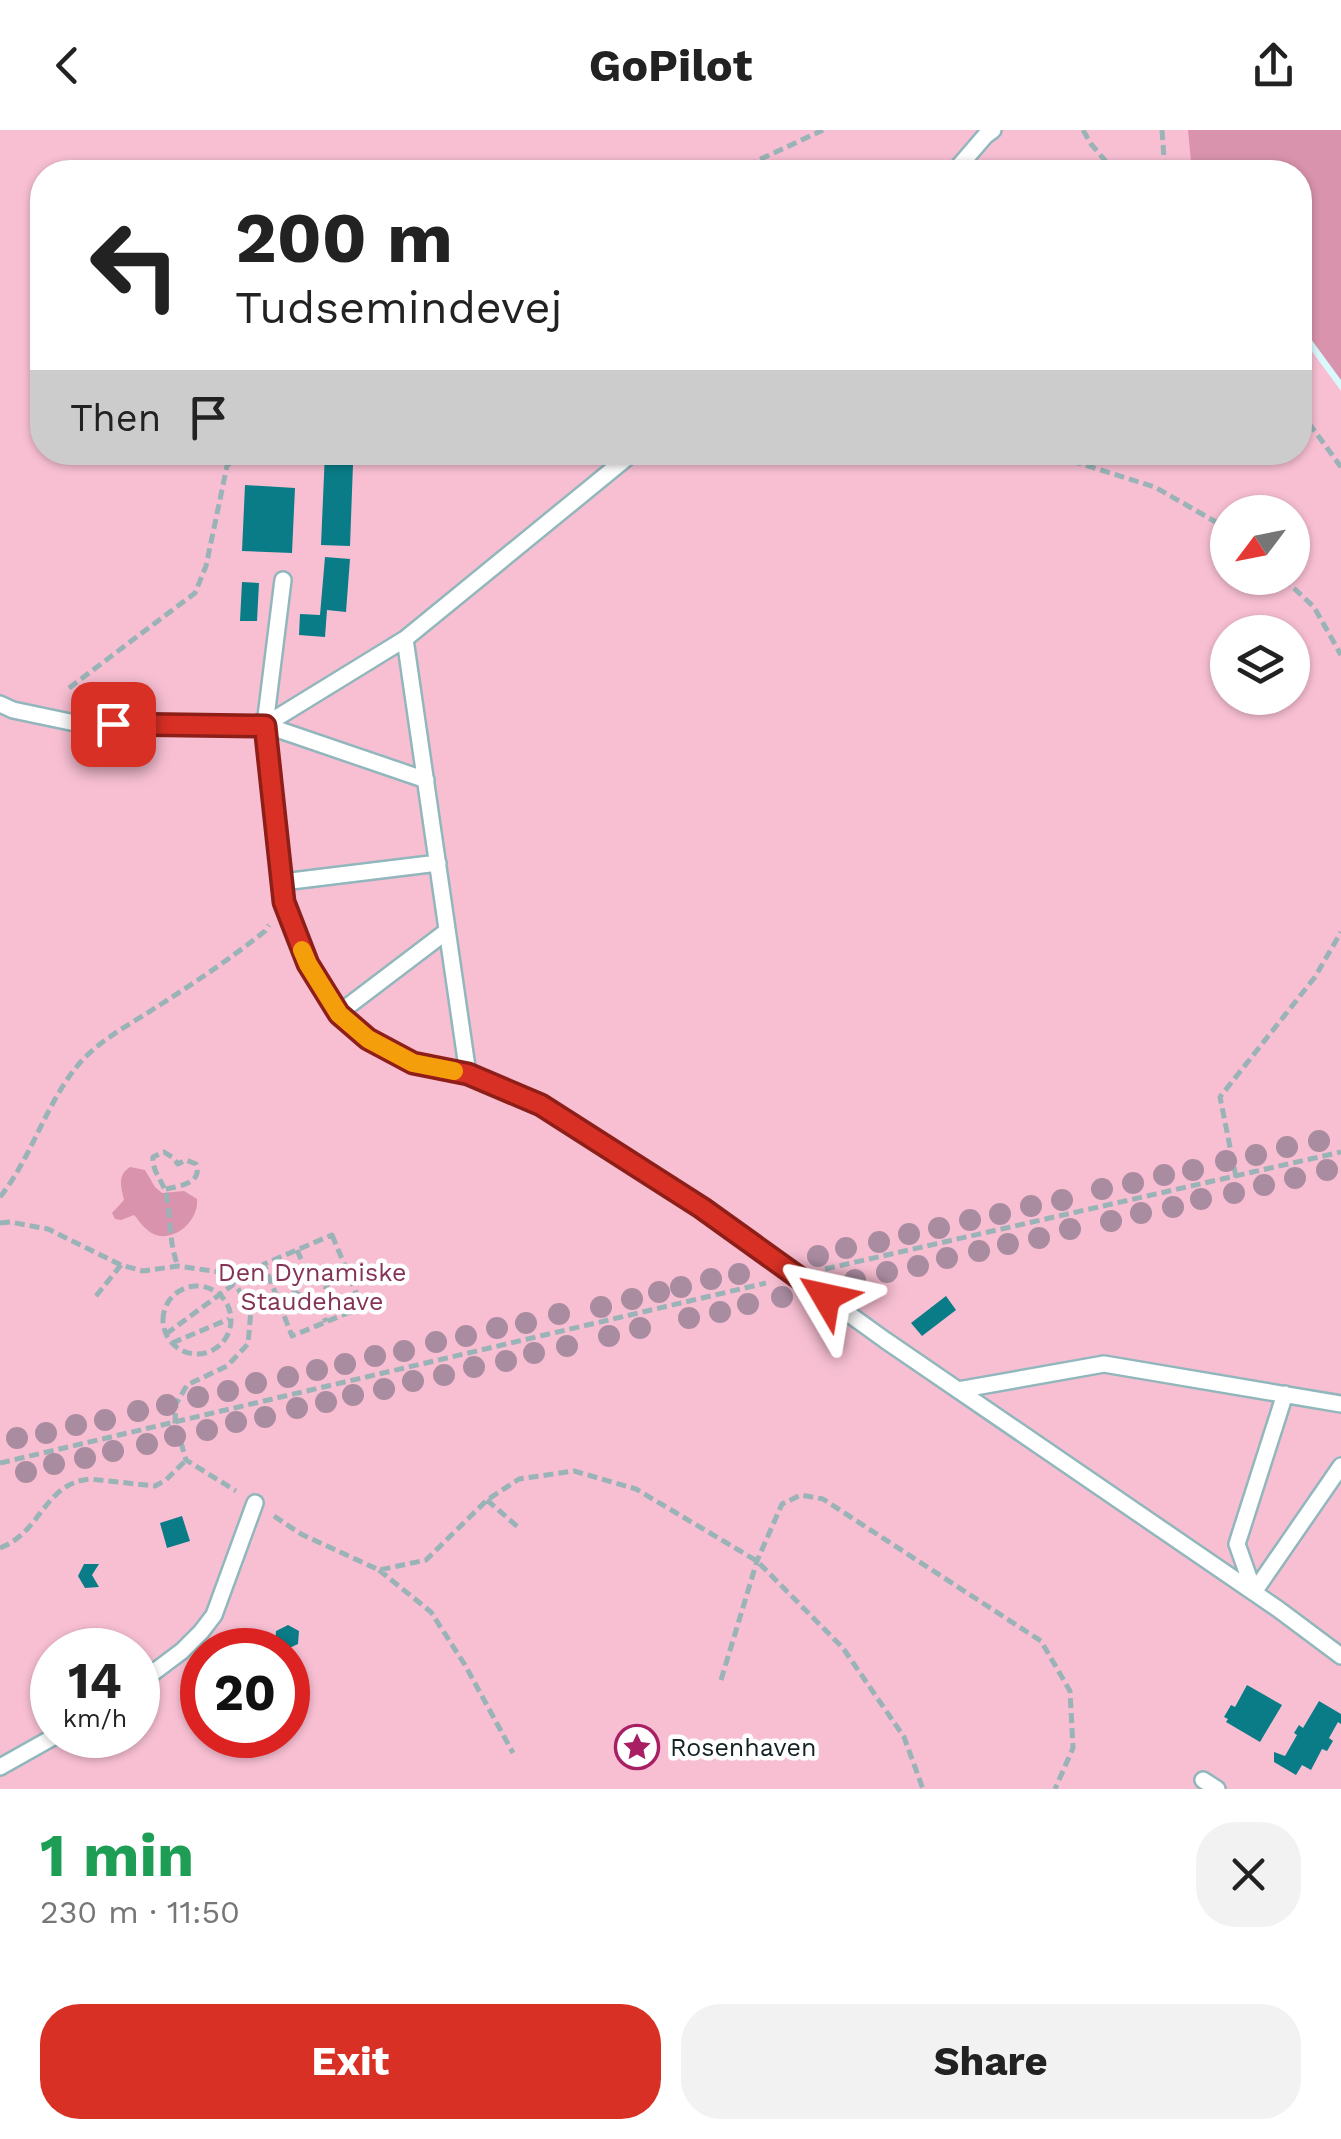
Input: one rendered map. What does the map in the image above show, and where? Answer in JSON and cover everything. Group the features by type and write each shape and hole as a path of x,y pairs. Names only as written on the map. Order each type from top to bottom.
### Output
{"lane":[{"path":"964,160 993,130"},
{"path":"265,726 406,639 618,465"},
{"path":"283,580 265,726 284,902 308,964 339,1014 368,1039 413,1063 468,1074 541,1105 702,1208 1341,1656"},
{"path":"406,639 468,1074"},
{"path":"0,704 75,723 265,726 426,780"},
{"path":"282,882 438,863"},
{"path":"339,1014 448,931"},
{"path":"958,1390 1104,1364 1341,1404"},
{"path":"1254,1592 1236,1544 1285,1394"},
{"path":"1254,1592 1341,1466"},
{"path":"160,1668 202,1632 214,1615 255,1503"},
{"path":"0,1767 30,1750"}],"path":[{"path":"759,160 823,130"},
{"path":"1083,130 1105,160"},
{"path":"1162,130 1164,160"},
{"path":"1312,428 1341,467"},
{"path":"69,688 196,593 206,566 228,465"},
{"path":"1083,465 1155,488 1210,519"},
{"path":"1301,595 1314,607 1341,656"},
{"path":"0,1197 14,1179 49,1108 79,1064 119,1031 230,960 265,931 284,902"},
{"path":"1236,1177 1220,1097 1315,977 1341,932"},
{"path":"166,1190 196,1178 196,1164 186,1160 178,1164 164,1152 152,1157 152,1166 166,1190 170,1240 178,1266"},
{"path":"0,1463 1341,1152"},
{"path":"0,1223 48,1229 121,1266 143,1270 178,1266 219,1272 234,1284 250,1310 248,1344 228,1366 187,1384 176,1404 175,1422 186,1460 301,1534 379,1570 431,1612 514,1753"},
{"path":"332,1235 347,1272 362,1308 292,1336 264,1264 332,1235"},
{"path":"250,1310 294,1292 304,1268 297,1250"},
{"path":"96,1296 121,1266"},
{"path":"304,1268 330,1278 347,1272"},
{"path":"319,1304 330,1278"},
{"path":"166,1334 234,1284"},
{"path":"199,1286 220,1295 227,1304 228,1335 212,1350 191,1354 172,1343 163,1323 164,1312 177,1292 199,1286"},
{"path":"294,1292 319,1304 326,1322"},
{"path":"172,1343 230,1319"},
{"path":"0,1548 27,1531 52,1497 80,1480 155,1486 186,1460"},
{"path":"379,1570 426,1560 487,1500 519,1479 574,1471 636,1489 758,1561 842,1648 904,1737 923,1789"},
{"path":"721,1680 758,1561 782,1504 801,1495 823,1498 1042,1641 1070,1690 1074,1748 1055,1789"},
{"path":"487,1500 519,1528"}],"green space":[{"name":"Den Dynamiske Staudehave","path":"0,130 1341,130 1312,160 30,160 30,465 1312,465 1312,351 1341,391 1341,1789 0,1789"}],"shaded area":[{"path":"1188,130 1341,130 1341,380 1312,340 1312,160 1191,160"},
{"path":"130,1167 145,1170 162,1193 184,1191 197,1199 195,1213 187,1225 175,1234 160,1236 148,1231 134,1215 115,1219 112,1213 124,1200 122,1178"}],"building":[{"path":"324,465 353,465 350,546 321,545"},
{"path":"245,485 295,488 292,553 242,551"},
{"path":"325,557 350,559 346,612 327,610 325,637 299,635 300,614 320,615"},
{"path":"242,582 259,583 257,621 240,621"},
{"path":"946,1296 956,1310 922,1336 911,1323"},
{"path":"182,1516 190,1541 167,1548 160,1523"},
{"path":"84,1564 99,1564 92,1575 99,1587 85,1588 78,1576"},
{"path":"1247,1685 1282,1705 1260,1742 1224,1717 1231,1705 1235,1707"},
{"path":"1319,1701 1341,1714 1341,1724 1338,1722 1329,1738 1333,1741 1327,1751 1322,1749 1311,1770 1302,1765 1296,1775 1274,1762 1274,1752 1285,1756 1297,1735 1294,1733 1299,1725 1303,1728"}],"slow traffic":[{"path":"302,950 339,1014 368,1039 413,1063 454,1071"}],"place":[{"name":"Rosenhaven","path":"637,1747"}],"route":[{"path":"113,724 265,726 284,902 308,964 339,1014 368,1039 413,1063 468,1074 541,1105 702,1208 826,1297"}]}
